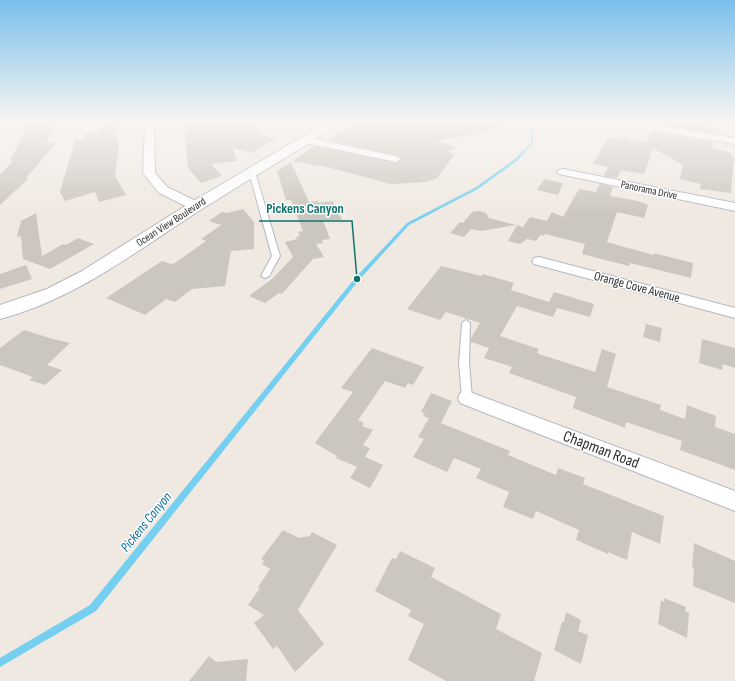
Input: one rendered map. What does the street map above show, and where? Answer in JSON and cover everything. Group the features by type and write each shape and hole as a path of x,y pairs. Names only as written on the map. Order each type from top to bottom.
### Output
{"street":[{"path":"149,153 149,173 163,190 196,206"},
{"name":"Ocean View Boulevard","path":"0,312 54,293 90,275 196,206 284,153"},
{"path":"366,153 396,159"},
{"name":"Panorama Drive","path":"563,172 735,207"},
{"name":"Orange Cove Avenue","path":"539,261 735,313"},
{"name":"Chapman Road","path":"467,398 735,501"}],"lane":[{"path":"252,172 276,256 265,276"},
{"path":"466,323 464,363 467,398"}],"building":[{"path":"14,153 48,153 26,178 29,178 0,205 0,175 13,161 10,161"},
{"path":"71,153 118,153 115,176 126,195 99,202 95,192 65,201 60,192"},
{"path":"187,153 234,153 237,161 211,164 222,176 201,183 188,168"},
{"path":"305,153 347,153 396,163 402,160 402,158 386,153 455,154 437,178 426,182 391,184 319,165 317,166 293,161"},
{"path":"600,153 651,153 644,174 621,170 617,178 604,176 608,167 593,164"},
{"path":"661,153 732,153 732,158 734,158 731,193 700,189 701,184 680,179 683,165"},
{"path":"291,162 309,202 318,201 319,203 333,201 342,220 323,220 330,239 322,240 323,243 316,244 324,257 313,259 282,294 279,293 265,303 249,296 272,279 293,257 285,242 297,239 296,237 300,236 298,232 303,231 291,200 286,200 277,171"},
{"path":"544,179 563,183 558,195 537,190"},
{"path":"600,184 613,187 610,196 638,201 648,205 644,218 617,212 607,242 653,255 654,253 693,263 691,278 630,263 629,266 582,254 585,244 545,234 544,236 540,235 536,241 527,239 520,244 508,241 517,225 523,227 530,217 547,221 552,212 563,217 579,189 596,192"},
{"path":"243,209 254,222 254,249 231,251 225,286 192,289 175,302 166,299 145,315 106,298 162,261 171,264 175,263 206,241 201,239 221,225 209,221 222,212 227,213"},
{"path":"479,211 486,213 489,218 516,225 481,231 471,229 464,237 450,233 460,222 463,223 472,212"},
{"path":"36,213 42,256 63,244 66,245 78,238 94,244 50,269 23,259 21,236 17,237 21,221"},
{"path":"26,265 32,279 0,289 0,274"},
{"path":"441,266 482,276 483,274 514,283 511,290 549,302 554,292 594,304 590,317 557,308 553,317 517,306 500,336 539,349 537,352 539,354 595,372 602,349 616,354 607,387 661,405 660,410 685,419 687,405 716,416 715,427 735,434 735,470 680,450 682,441 626,422 625,428 573,408 576,397 509,373 512,367 484,358 489,348 471,342 471,338 480,323 446,312 440,320 407,309"},
{"path":"646,324 662,328 660,342 643,337"},
{"path":"24,330 70,343 47,365 62,370 45,385 29,380 33,377 0,365 0,348"},
{"path":"702,339 735,348 735,368 723,364 722,370 699,363"},
{"path":"372,348 424,367 413,385 408,383 405,388 385,381 358,420 364,423 362,426 373,430 363,445 370,448 365,457 383,465 370,488 350,478 357,467 336,458 337,456 315,443 353,392 341,388"},
{"path":"431,393 452,401 441,423 510,451 508,455 556,475 558,468 585,478 583,484 664,516 660,544 632,532 627,560 608,552 608,554 576,540 579,530 536,511 533,519 503,507 509,492 476,478 481,469 454,458 447,472 413,457 424,439 418,437 429,418 423,416 425,413 421,412"},
{"path":"283,530 299,538 310,536 312,532 337,545 298,610 324,644 295,672 277,646 273,649 254,623 264,615 248,605 260,588 258,587 270,569 262,564 264,561 261,559"},
{"path":"694,543 735,561 735,603 693,586 694,568 692,567"},
{"path":"400,551 435,568 431,577 501,614 496,629 542,653 534,681 446,681 408,660 424,624 408,616 411,610 375,591 392,558 396,559"},
{"path":"664,598 686,607 685,611 689,613 687,638 658,624 661,600 664,602"},
{"path":"566,612 581,620 578,631 588,635 581,664 554,650"},
{"path":"209,656 216,662 248,659 246,681 189,681"}],"waterway":[{"name":"Pickens Canyon","path":"0,663 93,608 357,279 408,224 477,188 516,160 523,153"}],"place":[{"name":"Pickens Canyon","path":"357,279"}]}
